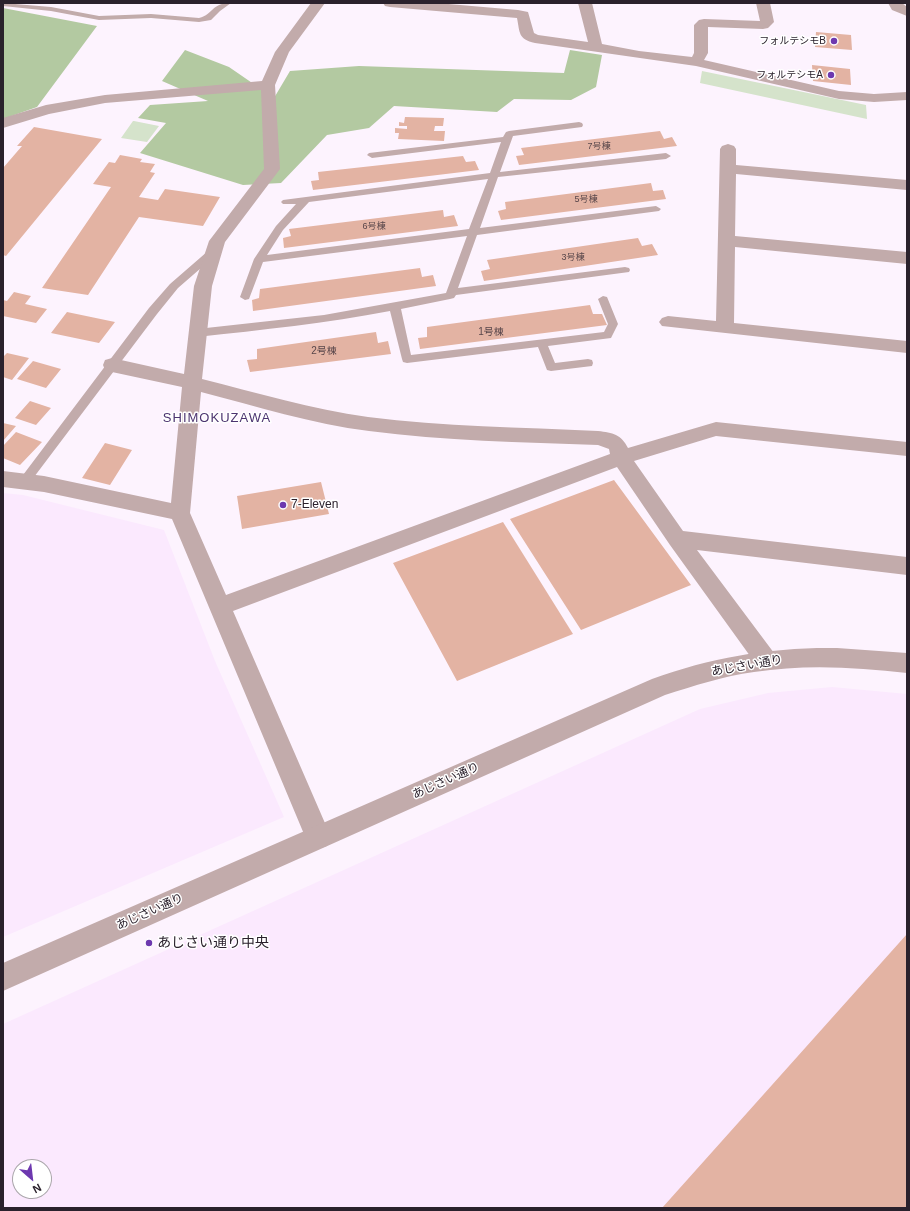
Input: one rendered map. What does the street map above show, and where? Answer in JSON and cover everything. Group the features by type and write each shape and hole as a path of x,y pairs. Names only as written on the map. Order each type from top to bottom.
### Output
{"street":[{"path":"318,3 282,52 268,85 272,169 217,241 212,253 203,286 192,383 180,514 318,838"},
{"path":"390,3 518,14 523,15 525,18 527,35 530,38 596,47 639,56 696,62 839,94 874,98 907,96"},
{"path":"585,3 596,47"},
{"path":"696,62 701,53 701,26 704,23 762,25 767,22 768,19 763,3"},
{"path":"895,3 897,7 907,12"},
{"path":"3,123 46,110 105,99 268,85"},
{"path":"725,327 728,149"},
{"path":"728,169 907,185"},
{"path":"727,241 907,258"},
{"path":"668,322 907,347"},
{"path":"112,365 192,383 300,411 367,424 425,430 598,438 609,440 616,444 622,458 678,539 766,660"},
{"path":"220,606 622,458 716,429 907,449"},
{"path":"3,479 44,484 180,514"},
{"path":"678,539 907,566"},
{"name":"あじさい通り","path":"3,977 660,686 713,670 766,660 809,657 867,658 907,663"}],"lane":[{"path":"3,4 51,9 99,18 151,16 199,20 208,18 217,9 227,3"},
{"path":"198,332 231,330 395,308 450,296 509,134 579,125"},
{"path":"372,155 507,139"},
{"path":"286,202 494,175 666,156"},
{"path":"245,297 259,260 279,228 306,199"},
{"path":"259,260 656,209"},
{"path":"24,482 153,311 174,286 212,253"},
{"path":"452,292 625,270"},
{"path":"395,308 407,359 607,335 614,324 603,299"},
{"path":"542,343 551,366 588,362"}],"shaded area":[{"path":"3,493 23,495 164,530 215,661 284,817 3,937"},
{"path":"832,687 907,694 907,1208 3,1208 3,1024 700,709 768,693"}],"green space":[{"path":"3,8 97,26 37,107 3,119"},
{"path":"185,50 229,67 274,98 290,71 359,66 564,73 570,50 602,55 596,87 571,100 514,99 497,112 394,106 369,128 327,135 281,183 243,185 140,153 166,123 138,118 150,105 208,101 162,81"},
{"path":"702,71 866,105 867,119 700,83"},
{"path":"133,121 159,126 147,142 121,138"}],"building":[{"name":"フォルテシモB","path":"816,32 851,35 852,50 815,47"},
{"name":"フォルテシモA","path":"812,65 850,69 851,85 813,81"},
{"path":"405,117 444,118 443,126 435,126 434,131 445,131 444,141 398,139 399,133 395,133 395,128 407,129 407,126 399,126 399,122 404,123"},
{"path":"34,127 102,139 6,256 3,255 3,168 22,146 17,146"},
{"path":"660,131 664,139 672,137 677,146 519,165 516,156 524,155 521,148"},
{"path":"120,155 142,159 140,162 155,164 150,172 155,173 139,197 158,200 165,189 220,197 203,226 139,217 88,295 42,288 111,187 93,184 109,162 115,163"},
{"path":"463,156 466,162 475,161 479,170 313,190 311,181 319,180 318,172"},
{"path":"651,183 653,191 663,190 666,199 501,220 498,211 506,209 505,202"},
{"path":"443,210 444,217 454,215 458,226 284,248 283,238 291,236 289,229"},
{"path":"638,238 642,246 652,244 658,255 484,281 481,271 490,269 487,260"},
{"path":"420,268 422,277 433,275 436,286 253,311 252,300 259,298 260,289"},
{"path":"14,292 31,296 25,304 47,309 36,323 3,316 3,300 7,301"},
{"path":"590,305 593,314 602,314 607,325 420,349 418,338 427,337 427,327"},
{"path":"67,312 115,322 99,343 51,333"},
{"path":"376,332 378,343 388,341 391,354 250,372 247,360 257,359 257,349"},
{"path":"7,353 29,358 12,380 3,377 3,357"},
{"path":"33,361 61,369 46,388 17,379"},
{"path":"30,401 51,408 36,425 15,418"},
{"path":"3,423 16,426 3,441"},
{"path":"16,432 42,442 20,465 3,458 3,446"},
{"path":"105,443 132,450 110,485 82,478"},
{"path":"614,480 691,585 581,630 510,519"},
{"name":"7-Eleven","path":"321,482 329,514 242,529 237,496"},
{"path":"503,522 573,634 457,681 393,563"},
{"path":"907,934 907,1208 662,1208"}],"place":[{"name":"フォルテシモB","path":"834,41"},
{"name":"フォルテシモA","path":"831,75"},
{"name":"7-Eleven","path":"283,505"},
{"name":"あじさい通り中央","path":"149,943"}],"district":[{"name":"SHIMOKUZAWA","path":"217,418"}]}
